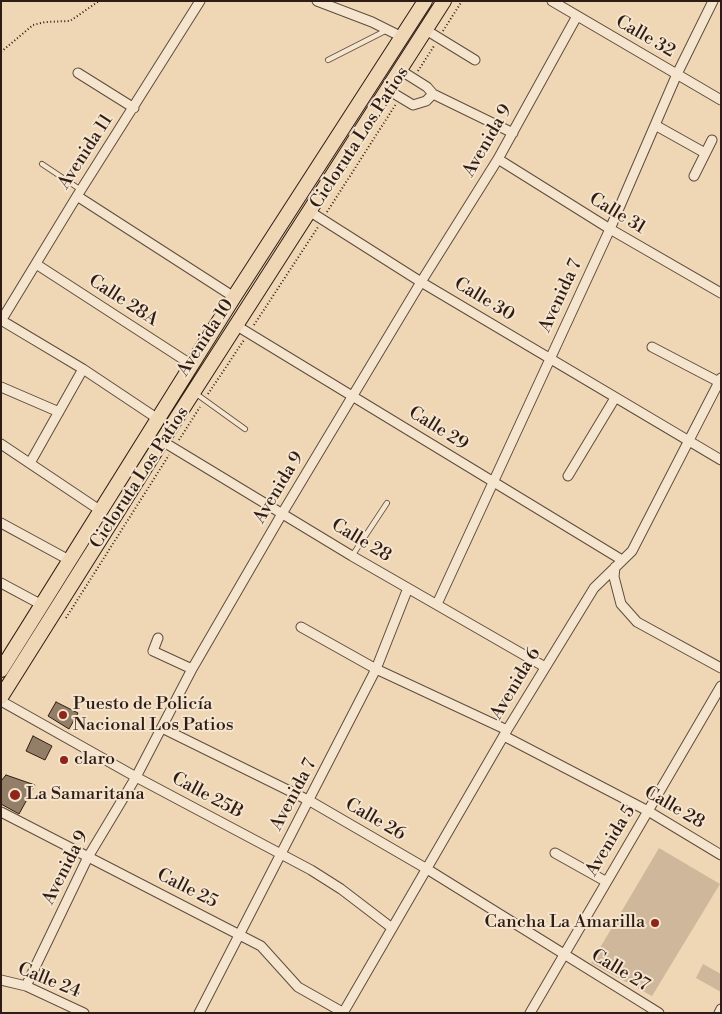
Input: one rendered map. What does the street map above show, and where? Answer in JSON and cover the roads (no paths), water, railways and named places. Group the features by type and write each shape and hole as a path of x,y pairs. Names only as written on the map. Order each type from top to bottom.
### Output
{"main road":[{"name":"Avenida 10","path":"1,670 234,297 425,1"},
{"name":"Avenida 10","path":"1,699 199,396 237,326 444,1"}],"street":[{"name":"Avenida 11","path":"1,321 200,1"},
{"path":"317,1 402,37"},
{"name":"Calle 32","path":"552,1 721,100"},
{"name":"Avenida 7","path":"437,604 492,481 610,229 677,74 713,1"},
{"name":"Avenida 9","path":"26,986 88,857 136,777 192,669 283,512 421,282 498,159 577,16"},
{"path":"426,30 475,60"},
{"path":"400,70 414,78 433,94 513,133"},
{"path":"78,73 134,108"},
{"path":"388,90 413,105 426,101 433,94"},
{"path":"655,125 705,153"},
{"path":"694,176 712,140"},
{"name":"Calle 31","path":"498,159 610,229 721,293"},
{"path":"79,193 234,297"},
{"name":"Calle 30","path":"309,211 321,221 421,282 721,460"},
{"name":"Calle 28A","path":"36,264 192,365"},
{"path":"1,321 83,369 158,419"},
{"name":"Calle 29","path":"237,326 622,560"},
{"path":"652,347 720,380"},
{"path":"30,464 83,369"},
{"name":"Avenida 6","path":"343,1013 505,733 594,588 632,551 720,380"},
{"path":"1,387 59,412"},
{"path":"568,476 615,398"},
{"path":"1,444 101,511"},
{"name":"Calle 28","path":"168,444 283,512 352,556 545,667"},
{"path":"1,523 69,560"},
{"path":"615,567 616,590 621,604 637,622 721,668"},
{"path":"1,582 42,605"},
{"name":"Avenida 7","path":"199,1013 310,801 376,669 408,588"},
{"name":"Calle 28","path":"301,627 376,669 505,733 648,811 721,855"},
{"path":"158,638 153,651 192,669"},
{"name":"Avenida 5","path":"530,1013 721,686"},
{"name":"Calle 25B","path":"1,699 136,777 281,854 341,889 392,928"},
{"name":"Calle 26","path":"162,728 310,801 427,869 564,956"},
{"name":"Calle 25","path":"1,812 261,946 298,986 343,1013"},
{"path":"555,853 605,882"},
{"name":"Calle 27","path":"564,956 658,1013"},
{"name":"Calle 24","path":"1,980 26,986 84,1013"},
{"path":"718,1013 721,1009"}],"lane":[{"path":"328,60 388,30"},
{"path":"42,164 79,193"},
{"path":"199,396 245,428"},
{"path":"352,556 387,503"}],"place":[{"name":"Puesto de Policía Nacional Los Patios","path":"63,715"},
{"name":"claro","path":"64,760"},
{"name":"La Samaritana","path":"15,795"},
{"name":"Cancha La Amarilla","path":"655,923"}]}
